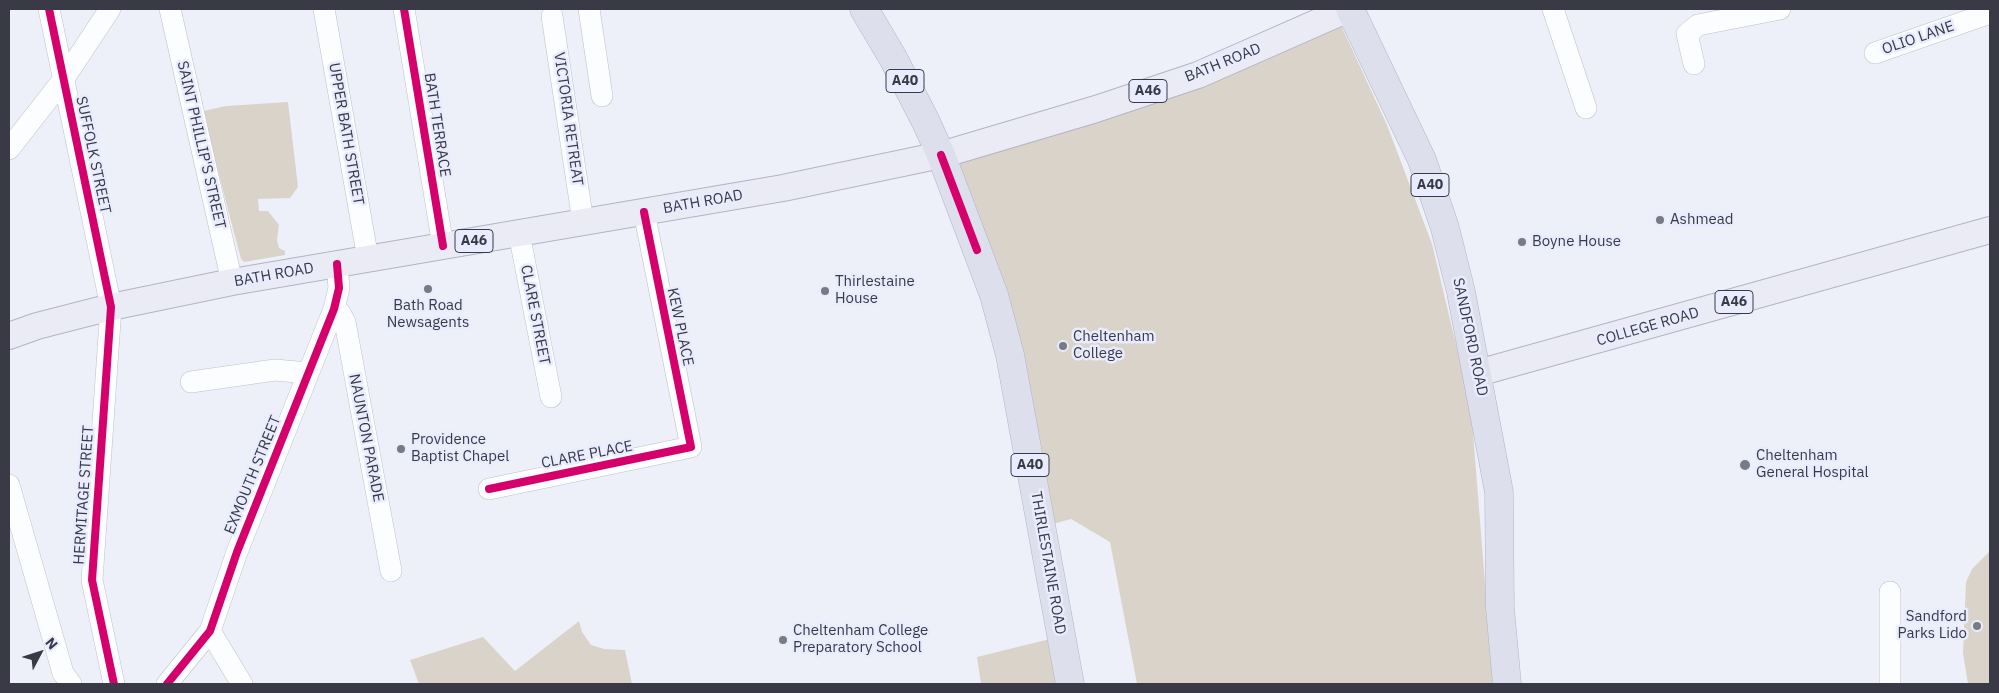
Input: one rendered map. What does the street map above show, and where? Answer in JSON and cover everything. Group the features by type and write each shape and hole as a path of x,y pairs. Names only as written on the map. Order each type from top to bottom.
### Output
{"highway":[{"name":"A40","path":"864,9 893,58 941,155"},
{"name":"SANDFORD ROAD","path":"1349,9 1422,160 1445,228 1478,373 1499,492 1500,608 1507,684"},
{"name":"THIRLESTAINE ROAD","path":"941,155 994,295 1010,355 1070,684"}],"main road":[{"name":"BATH ROAD","path":"9,336 37,326 111,306 232,282 782,188 941,155 1198,75 1349,9"},
{"name":"COLLEGE ROAD","path":"1478,373 1990,230"}],"street":[{"name":"SUFFOLK STREET","path":"49,9 111,306"},
{"path":"9,149 63,80 110,9"},
{"name":"SAINT PHILLIP'S STREET","path":"170,9 232,282"},
{"name":"UPPER BATH STREET","path":"324,9 368,259"},
{"name":"BATH TERRACE","path":"404,9 443,246"},
{"path":"589,9 602,96"},
{"path":"1554,9 1586,108"},
{"path":"1694,64 1687,34 1698,26 1780,9"},
{"name":"OLIO LANE","path":"1875,53 1990,13"},
{"name":"VICTORIA RETREAT","path":"552,16 583,222"},
{"name":"KEW PLACE","path":"644,212 691,447"},
{"name":"CLARE STREET","path":"518,233 551,397"},
{"name":"EXMOUTH STREET","path":"167,684 210,631 237,552 334,308 339,288 337,264"},
{"name":"HERMITAGE STREET","path":"111,306 92,580 114,684"},
{"name":"NAUNTON PARADE","path":"334,308 340,313 345,322 391,571"},
{"path":"191,382 275,370 308,374"},
{"name":"CLARE PLACE","path":"489,489 691,447"},
{"path":"9,485 63,673 71,684"},
{"path":"1890,592 1890,684"},
{"path":"210,631 242,684"}],"shaded area":[{"path":"1339,21 1387,125 1432,244 1471,407 1493,684 1137,684 1110,542 1071,519 1042,527 1024,431 941,155"},
{"path":"288,102 298,187 290,198 258,199 259,211 268,211 279,225 277,241 279,248 285,251 285,255 244,262 241,259 203,111 226,106"},
{"name":"Sandford Parks Lido","path":"1990,551 1990,684 1968,684 1963,653 1966,582 1972,569"},
{"path":"579,621 582,632 591,645 604,649 625,650 632,684 419,684 410,660 483,637 515,671"},
{"path":"1062,636 1070,684 981,684 977,657"}],"cycle path":[{"path":"49,9 111,307 92,580 114,684"},
{"path":"404,9 443,246"},
{"path":"941,155 977,250"},
{"path":"489,489 691,447 644,212"},
{"path":"167,684 210,631 237,552 334,309 339,288 337,264"}],"place":[{"name":"Ashmead","path":"1660,220"},
{"name":"Boyne House","path":"1522,242"},
{"name":"Bath Road Newsagents","path":"428,289"},
{"name":"Thirlestaine House","path":"825,291"},
{"name":"Cheltenham College","path":"1063,346"},
{"name":"Providence Baptist Chapel","path":"401,449"},
{"name":"Cheltenham General Hospital","path":"1745,465"},
{"name":"Sandford Parks Lido","path":"1977,626"},
{"name":"Cheltenham College Preparatory School","path":"783,640"}]}
